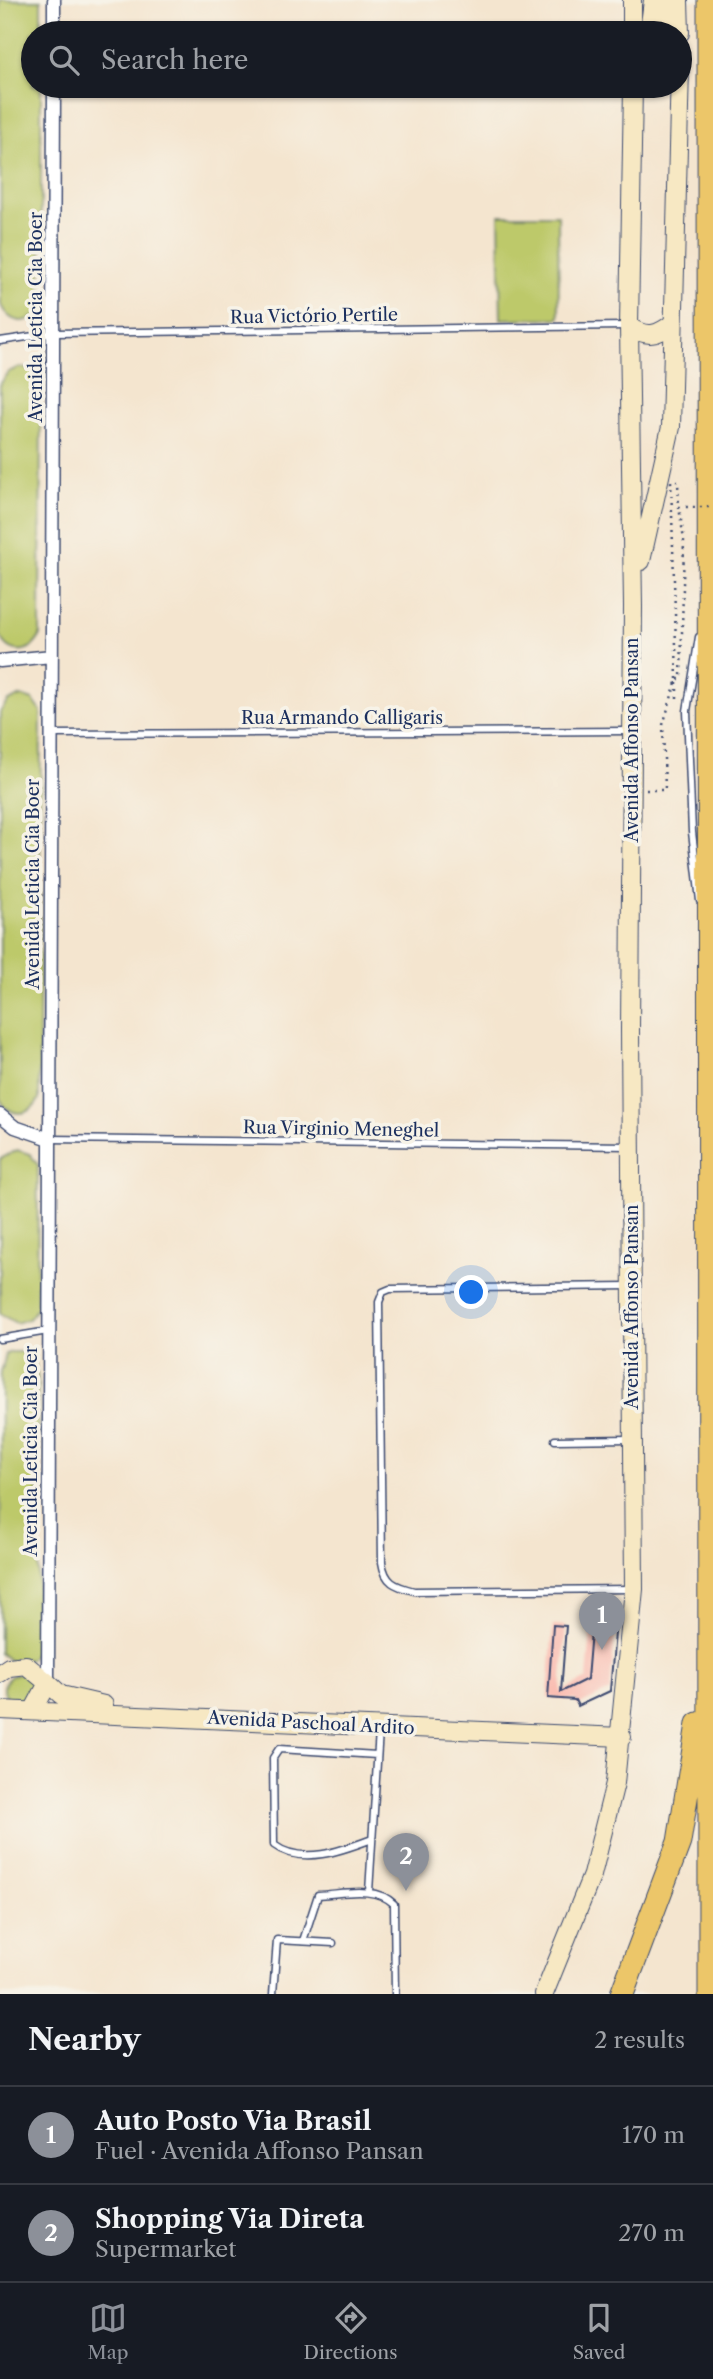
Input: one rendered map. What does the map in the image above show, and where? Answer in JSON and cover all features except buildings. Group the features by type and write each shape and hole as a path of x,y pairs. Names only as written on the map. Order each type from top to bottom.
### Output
{"highway":[{"path":"709,0 710,1994"},
{"path":"622,1994 679,1842 691,1774 694,1735 709,1698"}],"main road":[{"path":"632,0 632,21"},
{"path":"650,21 653,0"},
{"path":"662,0 664,21"},
{"path":"680,0 680,21"},
{"name":"Avenida Affonso Pansan","path":"544,1994 592,1875 615,1783 622,1737 634,1589 631,1146 634,606 629,326 634,151 632,98"},
{"name":"Avenida Affonso Pansan","path":"634,151 641,98"},
{"name":"Avenida Affonso Pansan","path":"673,98 680,154"},
{"name":"Avenida Affonso Pansan","path":"634,606 648,523 671,427 680,98"},
{"path":"629,326 642,334 659,335 673,323"},
{"path":"0,1673 9,1667 26,1665 61,1695 107,1706 126,1715"},
{"path":"33,1711 43,1698 48,1683"},
{"name":"Avenida Paschoal Ardito","path":"3,1708 622,1737"}],"street":[{"path":"54,0 54,21"},
{"name":"Avenida Leticia Cia Boer","path":"48,1683 54,98"},
{"path":"0,661 52,656"},
{"path":"0,1115 15,1127 50,1139"}],"lane":[{"name":"Rua Victório Pertile","path":"0,341 54,333 629,326"},
{"name":"Rua Armando Calligaris","path":"51,734 633,730"},
{"name":"Rua Virginio Meneghel","path":"50,1139 631,1146"},
{"path":"632,1286 390,1289 383,1292 379,1315 384,1576 393,1585 414,1591 634,1589"},
{"path":"0,1339 48,1331"},
{"path":"555,1440 632,1439"},
{"path":"369,1892 379,1726"},
{"path":"372,1839 332,1854 284,1852 274,1845 273,1758 279,1749 377,1755"},
{"path":"303,1941 318,1895 369,1892 387,1897 394,1904 395,1994"},
{"path":"273,1994 276,1941 334,1943"}],"path":[{"path":"632,791 665,790 663,725 677,679 681,679 684,540 678,481 671,481 677,679 678,707"},
{"path":"679,507 713,507"}],"green space":[{"path":"0,0 41,0 41,21 21,21 21,98 41,98 41,307 32,318 21,321 9,317 1,305"},
{"path":"499,215 558,215 559,318 501,319"},
{"path":"20,367 33,371 41,382 40,636 36,643 25,650 8,646 0,634 0,383 8,372"},
{"path":"21,696 33,700 41,711 39,1099 30,1110 20,1113 9,1109 0,1099 0,712 8,701"},
{"path":"17,1150 30,1154 38,1165 37,1308 29,1319 16,1323 0,1314 0,1159"},
{"path":"27,1352 34,1357 38,1379 38,1648 30,1659 10,1661 0,1653 1,1373 6,1354"},
{"path":"19,1674 30,1678 34,1689 30,1700 19,1704 8,1700 4,1689 8,1678"}],"place":[{"name":"Auto Posto Via Brasil","path":"602,1650"},
{"name":"Shopping Via Direta","path":"406,1891"}]}
